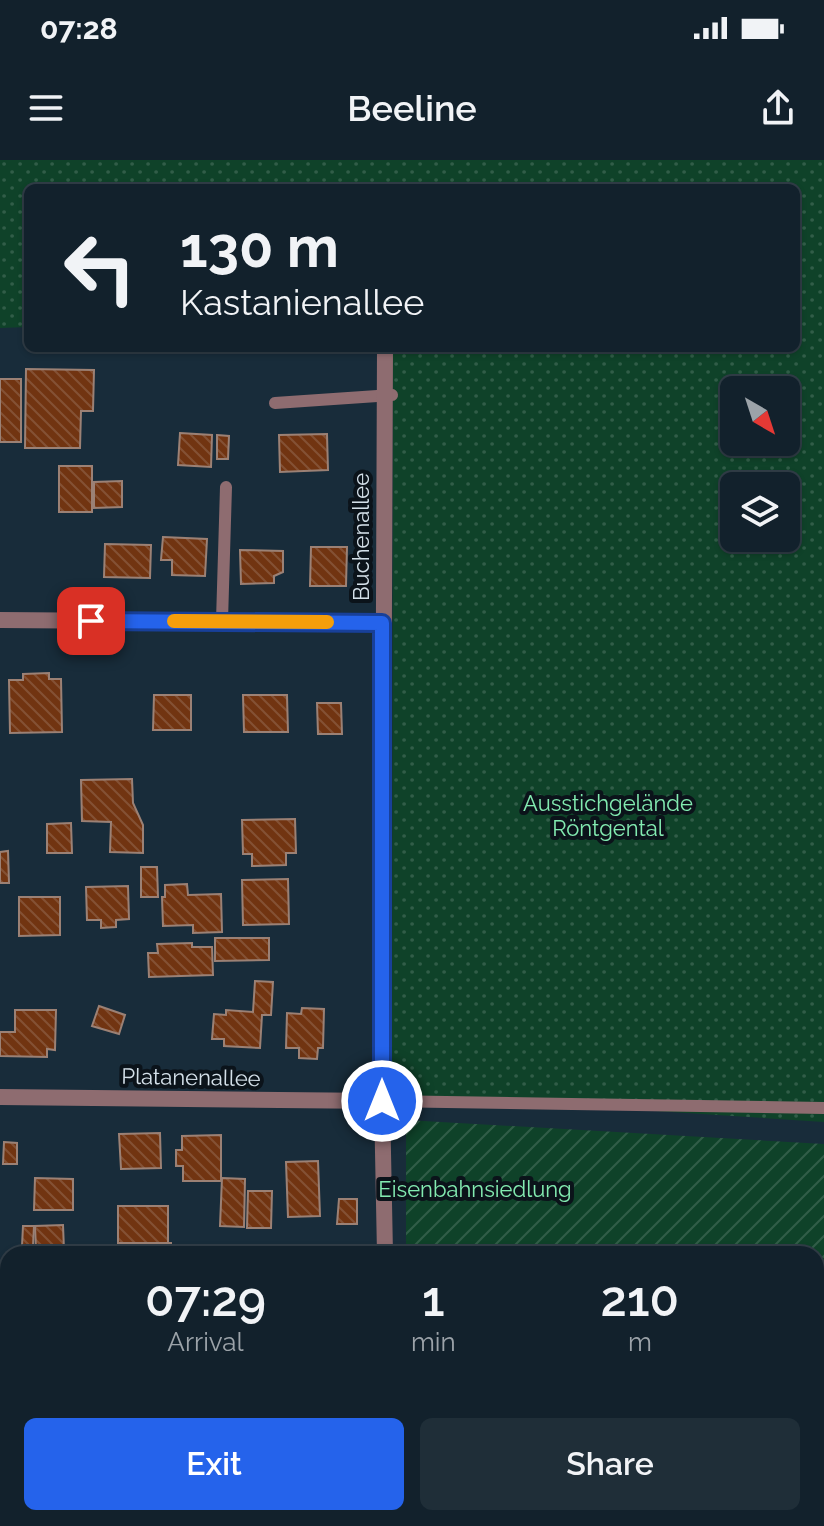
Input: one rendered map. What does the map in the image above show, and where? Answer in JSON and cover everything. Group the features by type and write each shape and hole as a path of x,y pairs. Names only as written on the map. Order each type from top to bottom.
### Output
{"street":[{"name":"Buchenallee","path":"385,352 388,395 382,623 385,1246"},
{"path":"0,620 382,623"},
{"name":"Platanenallee","path":"0,1097 382,1101"}],"lane":[{"path":"275,403 388,395"},
{"path":"222,621 226,487"},
{"path":"382,1101 824,1108"}],"green space":[{"name":"Ausstichgelände Röntgental","path":"0,160 824,160 824,1122 392,1094 393,352 800,352 800,184 24,184 24,327 0,328"},
{"name":"Eisenbahnsiedlung","path":"406,1120 824,1144 824,1246 406,1246"}],"building":[{"path":"26,369 94,370 93,411 81,411 80,448 25,448"},
{"path":"0,379 21,379 21,442 0,442"},
{"path":"180,433 212,435 211,467 178,465"},
{"path":"327,434 328,470 280,472 279,435"},
{"path":"217,435 229,436 228,459 217,459"},
{"path":"59,466 92,466 92,512 59,512"},
{"path":"122,481 122,507 94,508 94,482"},
{"path":"163,537 207,539 205,576 172,575 172,560 161,560"},
{"path":"105,544 151,545 150,578 104,577"},
{"path":"311,547 347,547 346,586 310,586"},
{"path":"240,550 283,551 283,572 274,576 274,583 241,584"},
{"path":"49,673 49,679 61,679 62,732 10,733 9,680 23,680 23,674"},
{"path":"154,695 191,695 191,730 153,730"},
{"path":"243,695 287,695 288,732 244,732"},
{"path":"317,703 341,703 342,734 318,734"},
{"path":"132,779 133,803 143,825 143,853 110,852 111,822 82,821 81,780"},
{"path":"295,819 296,853 286,853 286,865 252,866 252,854 243,854 242,820"},
{"path":"71,823 72,853 47,853 47,824"},
{"path":"8,851 9,883 0,883 0,852"},
{"path":"141,867 157,867 158,897 141,897"},
{"path":"288,879 289,924 243,925 242,880"},
{"path":"187,884 188,895 221,894 222,932 193,933 193,925 163,926 162,897 165,897 165,885"},
{"path":"128,886 129,919 116,920 116,927 101,928 101,920 87,920 86,887"},
{"path":"19,897 60,897 60,935 19,936"},
{"path":"215,938 269,938 269,960 215,961"},
{"path":"192,943 192,947 212,947 213,975 149,977 148,953 158,953 157,944"},
{"path":"255,981 273,982 271,1015 262,1015 260,1048 224,1046 224,1039 212,1039 214,1014 226,1015 226,1010 253,1012"},
{"path":"99,1006 125,1015 119,1034 92,1026"},
{"path":"302,1008 324,1009 323,1048 318,1048 317,1059 299,1058 299,1048 286,1048 287,1013 301,1014"},
{"path":"15,1010 56,1010 55,1050 47,1049 47,1057 0,1056 0,1032 15,1032"},
{"path":"160,1133 161,1168 121,1169 119,1134"},
{"path":"221,1135 221,1181 183,1181 183,1166 176,1166 176,1150 182,1150 182,1136"},
{"path":"4,1142 17,1143 17,1164 3,1164"},
{"path":"318,1161 320,1216 288,1217 286,1162"},
{"path":"35,1178 73,1179 73,1210 34,1210"},
{"path":"222,1178 245,1179 244,1227 220,1226"},
{"path":"248,1191 272,1191 271,1228 247,1228"},
{"path":"339,1199 357,1199 357,1224 337,1224"},
{"path":"118,1206 168,1206 168,1243 118,1243"},
{"path":"63,1225 64,1246 36,1246 35,1226"},
{"path":"23,1226 34,1226 33,1246 22,1246"},
{"path":"152,1243 171,1243 171,1246 152,1246"}],"slow traffic":[{"path":"174,621 327,622"}],"route":[{"path":"91,621 382,623 382,1101"}]}
